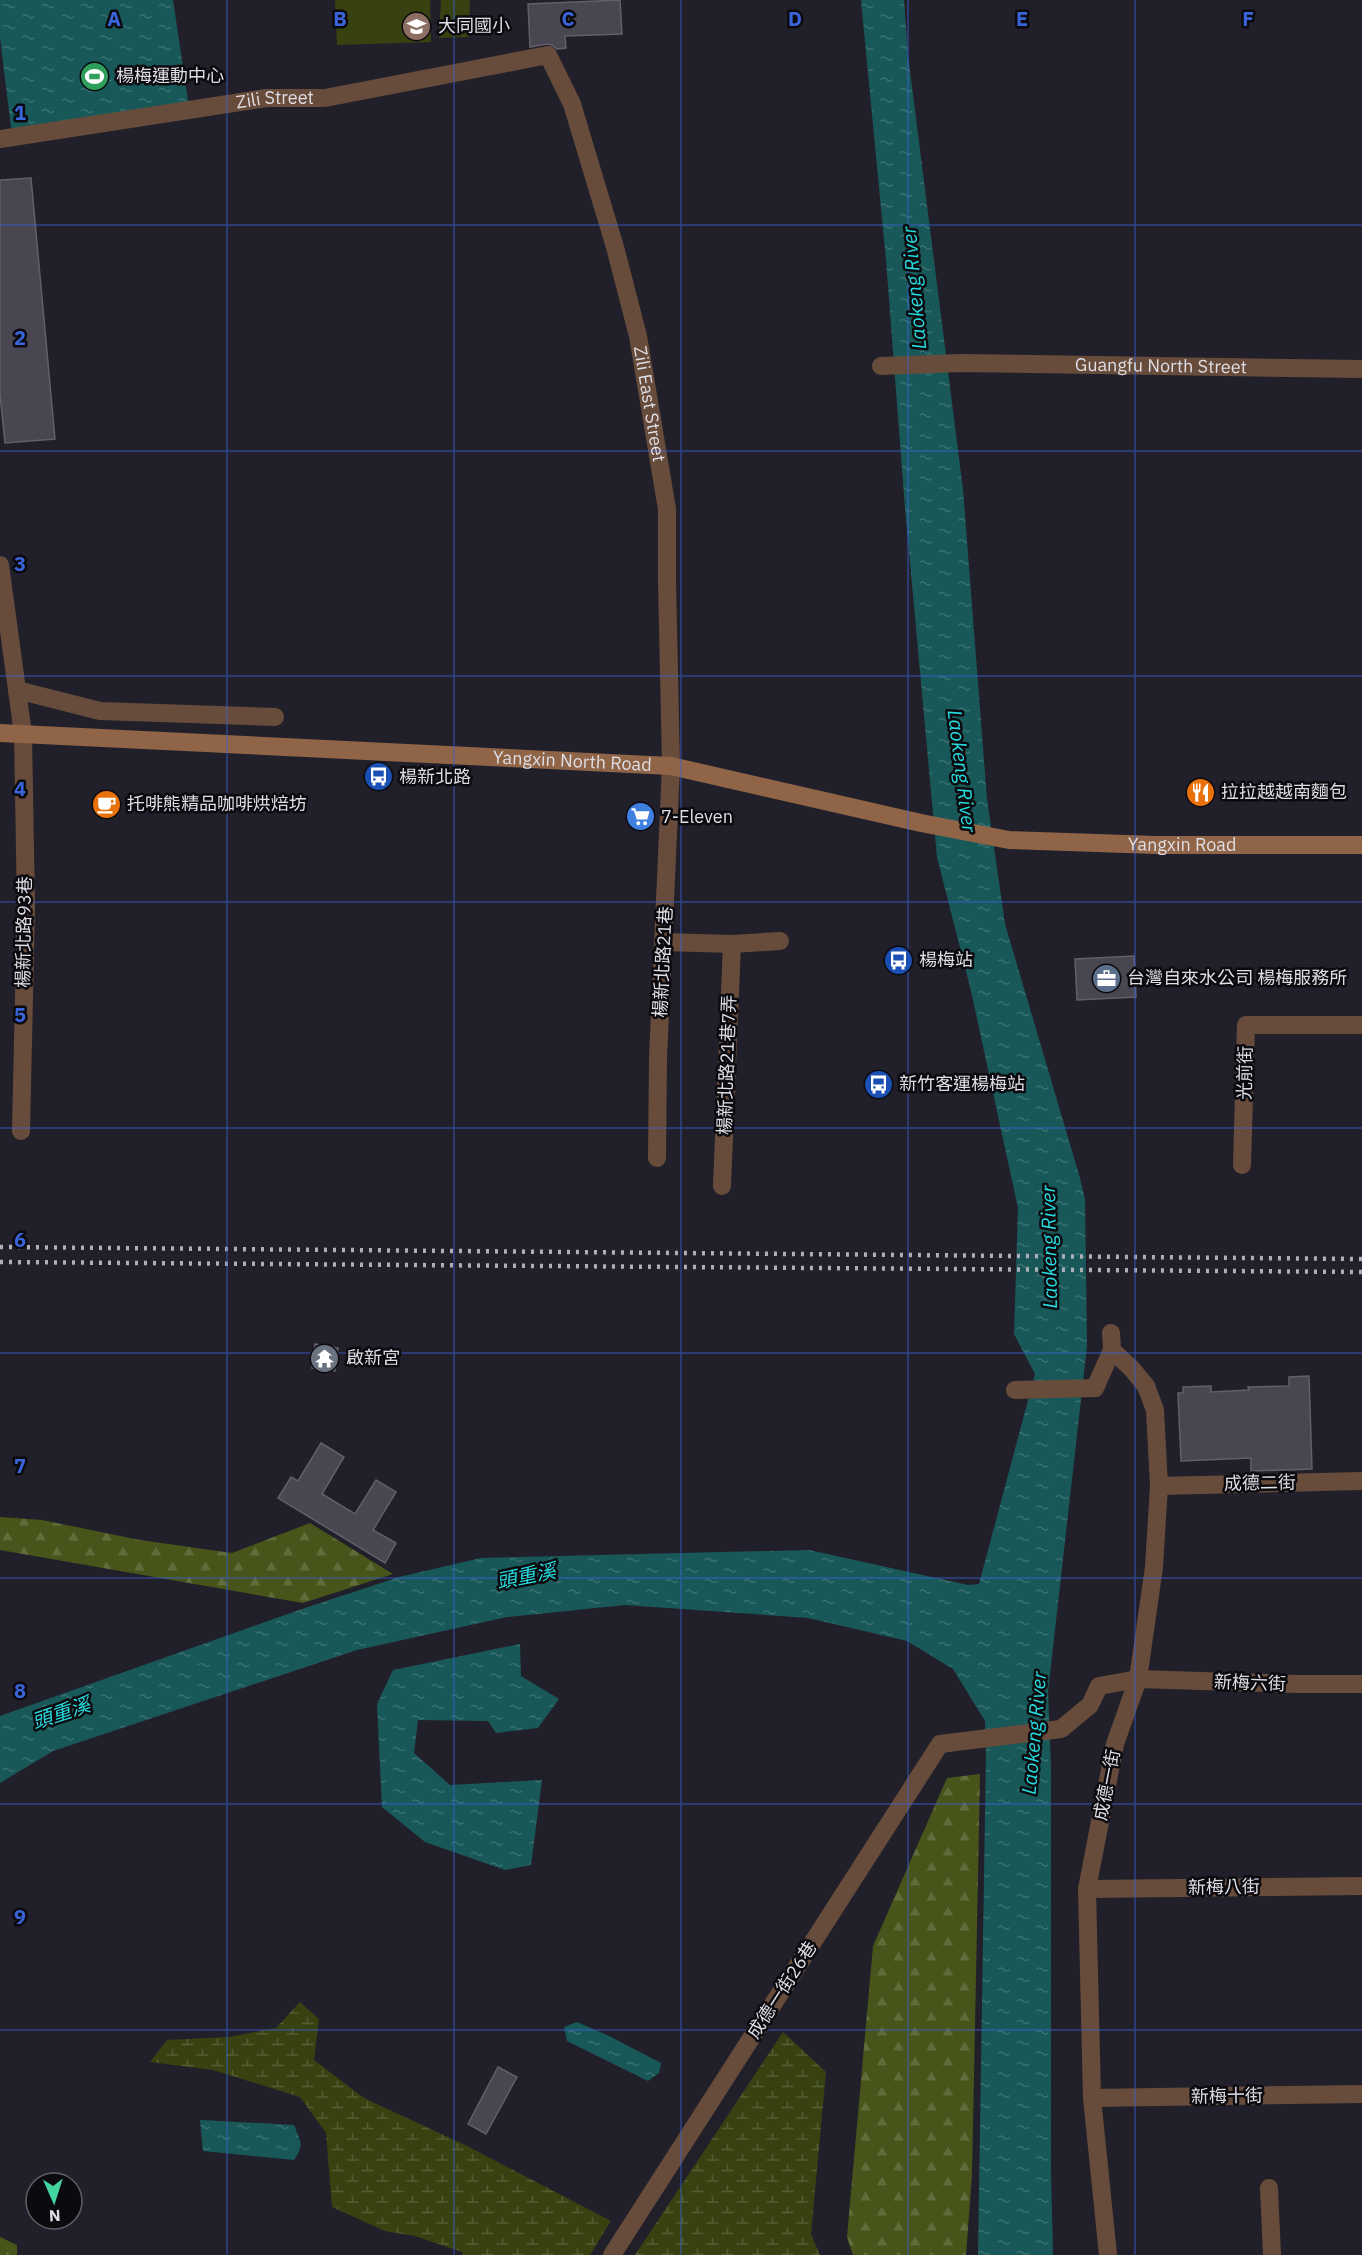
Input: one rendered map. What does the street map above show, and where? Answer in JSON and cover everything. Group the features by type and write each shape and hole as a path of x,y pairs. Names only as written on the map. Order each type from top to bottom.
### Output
{"street":[{"name":"Zili Street","path":"0,139 266,98 325,98 548,55"},
{"name":"Zili East Street","path":"548,55 572,104 615,247 638,336 667,509 671,766"},
{"name":"Guangfu North Street","path":"888,365 960,363 1362,369"},
{"name":"楊新北路93巷","path":"0,565 23,734 26,907 21,1131"},
{"path":"17,690 100,711 275,717"},
{"name":"Yangxin North Road","path":"0,733 671,766 1001,839"},
{"name":"楊新北路21巷","path":"657,1158 658,1058 671,766"},
{"name":"Yangxin Road","path":"1001,839 1156,845 1362,845"},
{"path":"664,942 732,944 780,941"},
{"name":"楊新北路21巷7弄","path":"722,1186 732,944"},
{"name":"光前街","path":"1242,1165 1246,1025 1362,1025"},
{"name":"成德一街","path":"1014,1390 1095,1388 1112,1341 1146,1386 1155,1410 1159,1486 1154,1567 1138,1679 1115,1744 1087,1889 1092,2098 1108,2255"},
{"name":"成德二街","path":"1159,1486 1362,1481"},
{"name":"新梅六街","path":"1138,1679 1362,1684"},
{"name":"成德一街26巷","path":"612,2255 940,1744 1061,1729 1090,1705 1099,1686 1138,1679"},
{"name":"新梅八街","path":"1087,1889 1362,1886"},
{"name":"新梅十街","path":"1092,2098 1362,2094"},
{"path":"1269,2188 1272,2255"}],"green space":[{"path":"335,0 430,0 431,42 337,45"},
{"path":"441,0 470,0 469,37 439,38"},
{"path":"0,1517 42,1520 140,1540 232,1553 310,1523 393,1574 303,1603 0,1550"},
{"path":"980,1774 972,2175 966,2255 853,2255 847,2237 873,1946 947,1778"},
{"path":"300,2002 319,2019 314,2060 364,2098 467,2146 611,2221 590,2255 463,2255 462,2252 415,2236 385,2231 332,2207 326,2133 300,2097 213,2070 150,2062 167,2040 229,2037 276,2028"},
{"path":"783,2032 826,2072 811,2234 820,2255 635,2255"},
{"path":"0,2237 17,2245 17,2255 0,2255"}],"water":[{"name":"楊梅運動中心","path":"0,0 173,0 190,114 13,143 0,38"},
{"path":"861,0 904,0 908,55 963,490 987,799 1005,924 1085,1200 1087,1346 1048,1692 1051,1768 1053,2255 978,2255 985,1721 953,1669 907,1641 808,1618 625,1605 507,1617 357,1650 53,1751 0,1783 0,1716 399,1577 481,1558 809,1550 968,1585 979,1584 1035,1374 1014,1334 1018,1208 971,991 937,857 905,508 886,260"},
{"path":"520,1644 521,1676 559,1699 538,1728 496,1733 488,1721 418,1720 414,1753 450,1785 542,1780 531,1865 505,1870 425,1842 382,1807 377,1704 393,1670"},
{"path":"577,2022 661,2063 659,2073 648,2081 567,2041 564,2027"},
{"path":"200,2120 294,2125 300,2142 299,2150 294,2160 203,2151"}],"building":[{"path":"620,0 622,34 565,36 566,48 557,49 547,44 530,47 528,4"},
{"path":"31,178 55,439 5,443 0,394 0,180"},
{"name":"台灣自來水公司 楊梅服務所","path":"1134,956 1136,997 1077,1000 1075,959"},
{"name":"啟新宮","path":"315,1344 338,1348 335,1371 312,1368"},
{"path":"1309,1376 1312,1469 1251,1471 1251,1458 1181,1461 1178,1393 1183,1393 1183,1387 1211,1386 1211,1392 1249,1390 1248,1387 1289,1386 1289,1377"},
{"path":"321,1443 344,1457 322,1494 355,1514 376,1480 396,1492 373,1530 396,1543 385,1563 278,1498 291,1477 298,1481"},
{"path":"498,2067 517,2077 486,2134 468,2124"}],"railway":[{"path":"0,1247 1362,1259"},
{"path":"0,1262 1362,1272"}],"place":[{"name":"大同國小","path":"417,26"},
{"name":"楊梅運動中心","path":"95,76"},
{"name":"楊新北路","path":"378,777"},
{"name":"拉拉越越南麵包","path":"1200,792"},
{"name":"托啡熊精品咖啡烘焙坊","path":"106,804"},
{"name":"7-Eleven","path":"640,817"},
{"name":"楊梅站","path":"898,960"},
{"name":"台灣自來水公司 楊梅服務所","path":"1106,978"},
{"name":"新竹客運楊梅站","path":"878,1084"},
{"name":"啟新宮","path":"325,1358"}],"water label":[{"name":"Laokeng River","path":"914,288"},
{"name":"Laokeng River","path":"962,771"},
{"name":"Laokeng River","path":"1049,1247"},
{"name":"頭重溪","path":"526,1576"},
{"name":"頭重溪","path":"61,1713"},
{"name":"Laokeng River","path":"1034,1733"}]}
